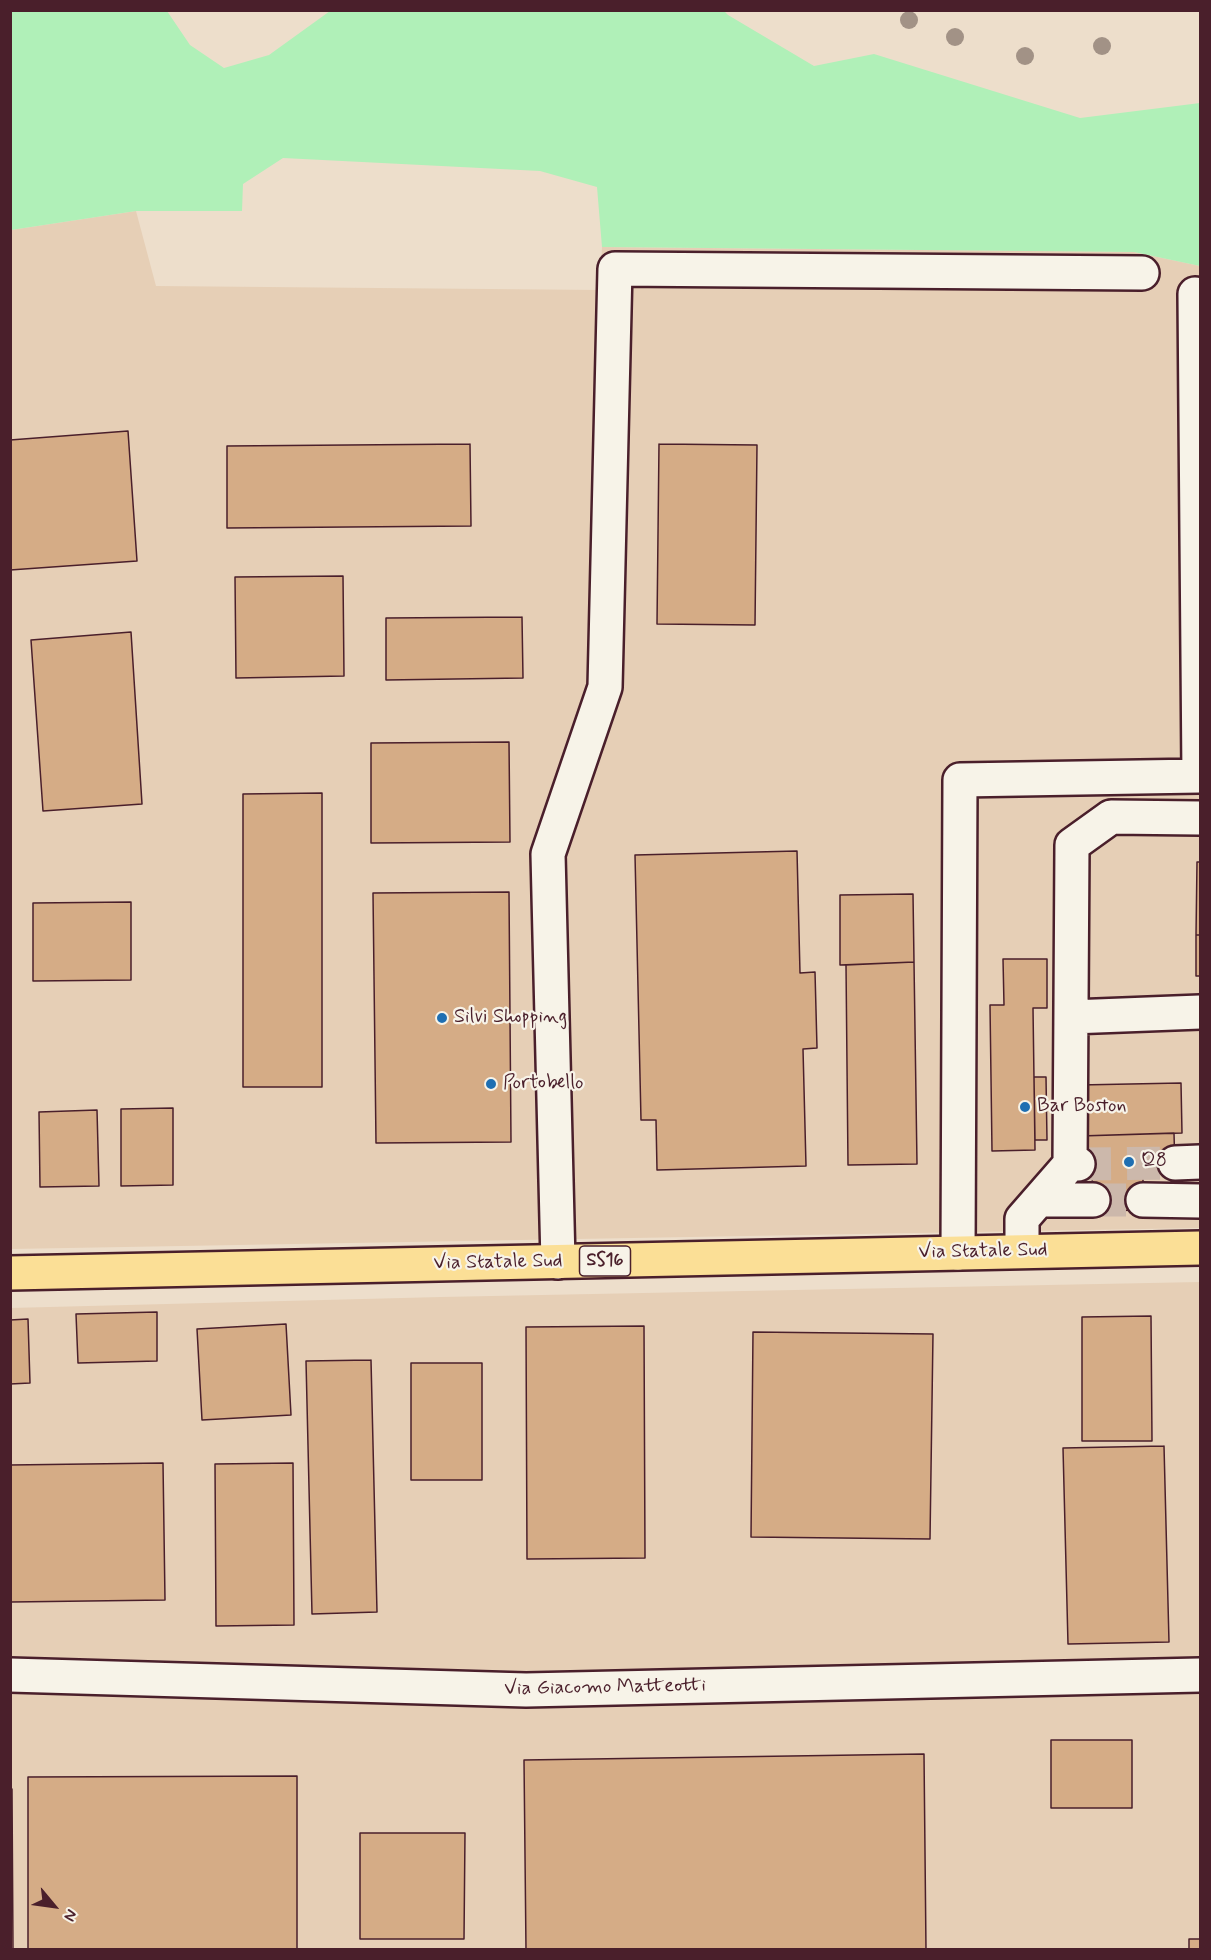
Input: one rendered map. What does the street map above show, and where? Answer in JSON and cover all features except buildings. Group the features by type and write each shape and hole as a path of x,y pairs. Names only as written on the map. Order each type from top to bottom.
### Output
{"main road":[{"name":"Via Statale Sud","path":"10,1273 1200,1248"}],"street":[{"path":"558,1262 548,854 605,687 615,269 1142,273"},
{"path":"958,1253 960,780 1199,776 1195,294"},
{"path":"1022,1251 1022,1219 1074,1164 1071,1017 1072,845 1111,817 1200,818"},
{"path":"1071,1017 1200,1012"},
{"path":"1039,1200 1093,1200"},
{"path":"1143,1200 1200,1201"},
{"name":"Via Giacomo Matteotti","path":"10,1675 526,1690 1200,1675"}],"shaded area":[{"path":"136,211 156,286 600,290 602,247 1134,252 1200,266 1200,1228 11,1249 11,230"},
{"path":"1200,1282 1200,1949 11,1949 10,1308"}],"green space":[{"path":"11,10 167,11 190,45 224,68 269,55 330,11 724,11 814,66 874,54 1080,118 1200,103 1200,266 1134,252 602,247 597,187 540,171 283,158 243,184 242,211 136,211 11,230"}],"tunnel":[{"path":"1078,1164 1175,1163"},
{"path":"1093,1200 1143,1200"}],"place":[{"name":"Silvi Shopping","path":"442,1018"},
{"name":"Portobello","path":"491,1084"},
{"name":"Bar Boston","path":"1025,1107"},
{"name":"Q8","path":"1129,1162"}]}
